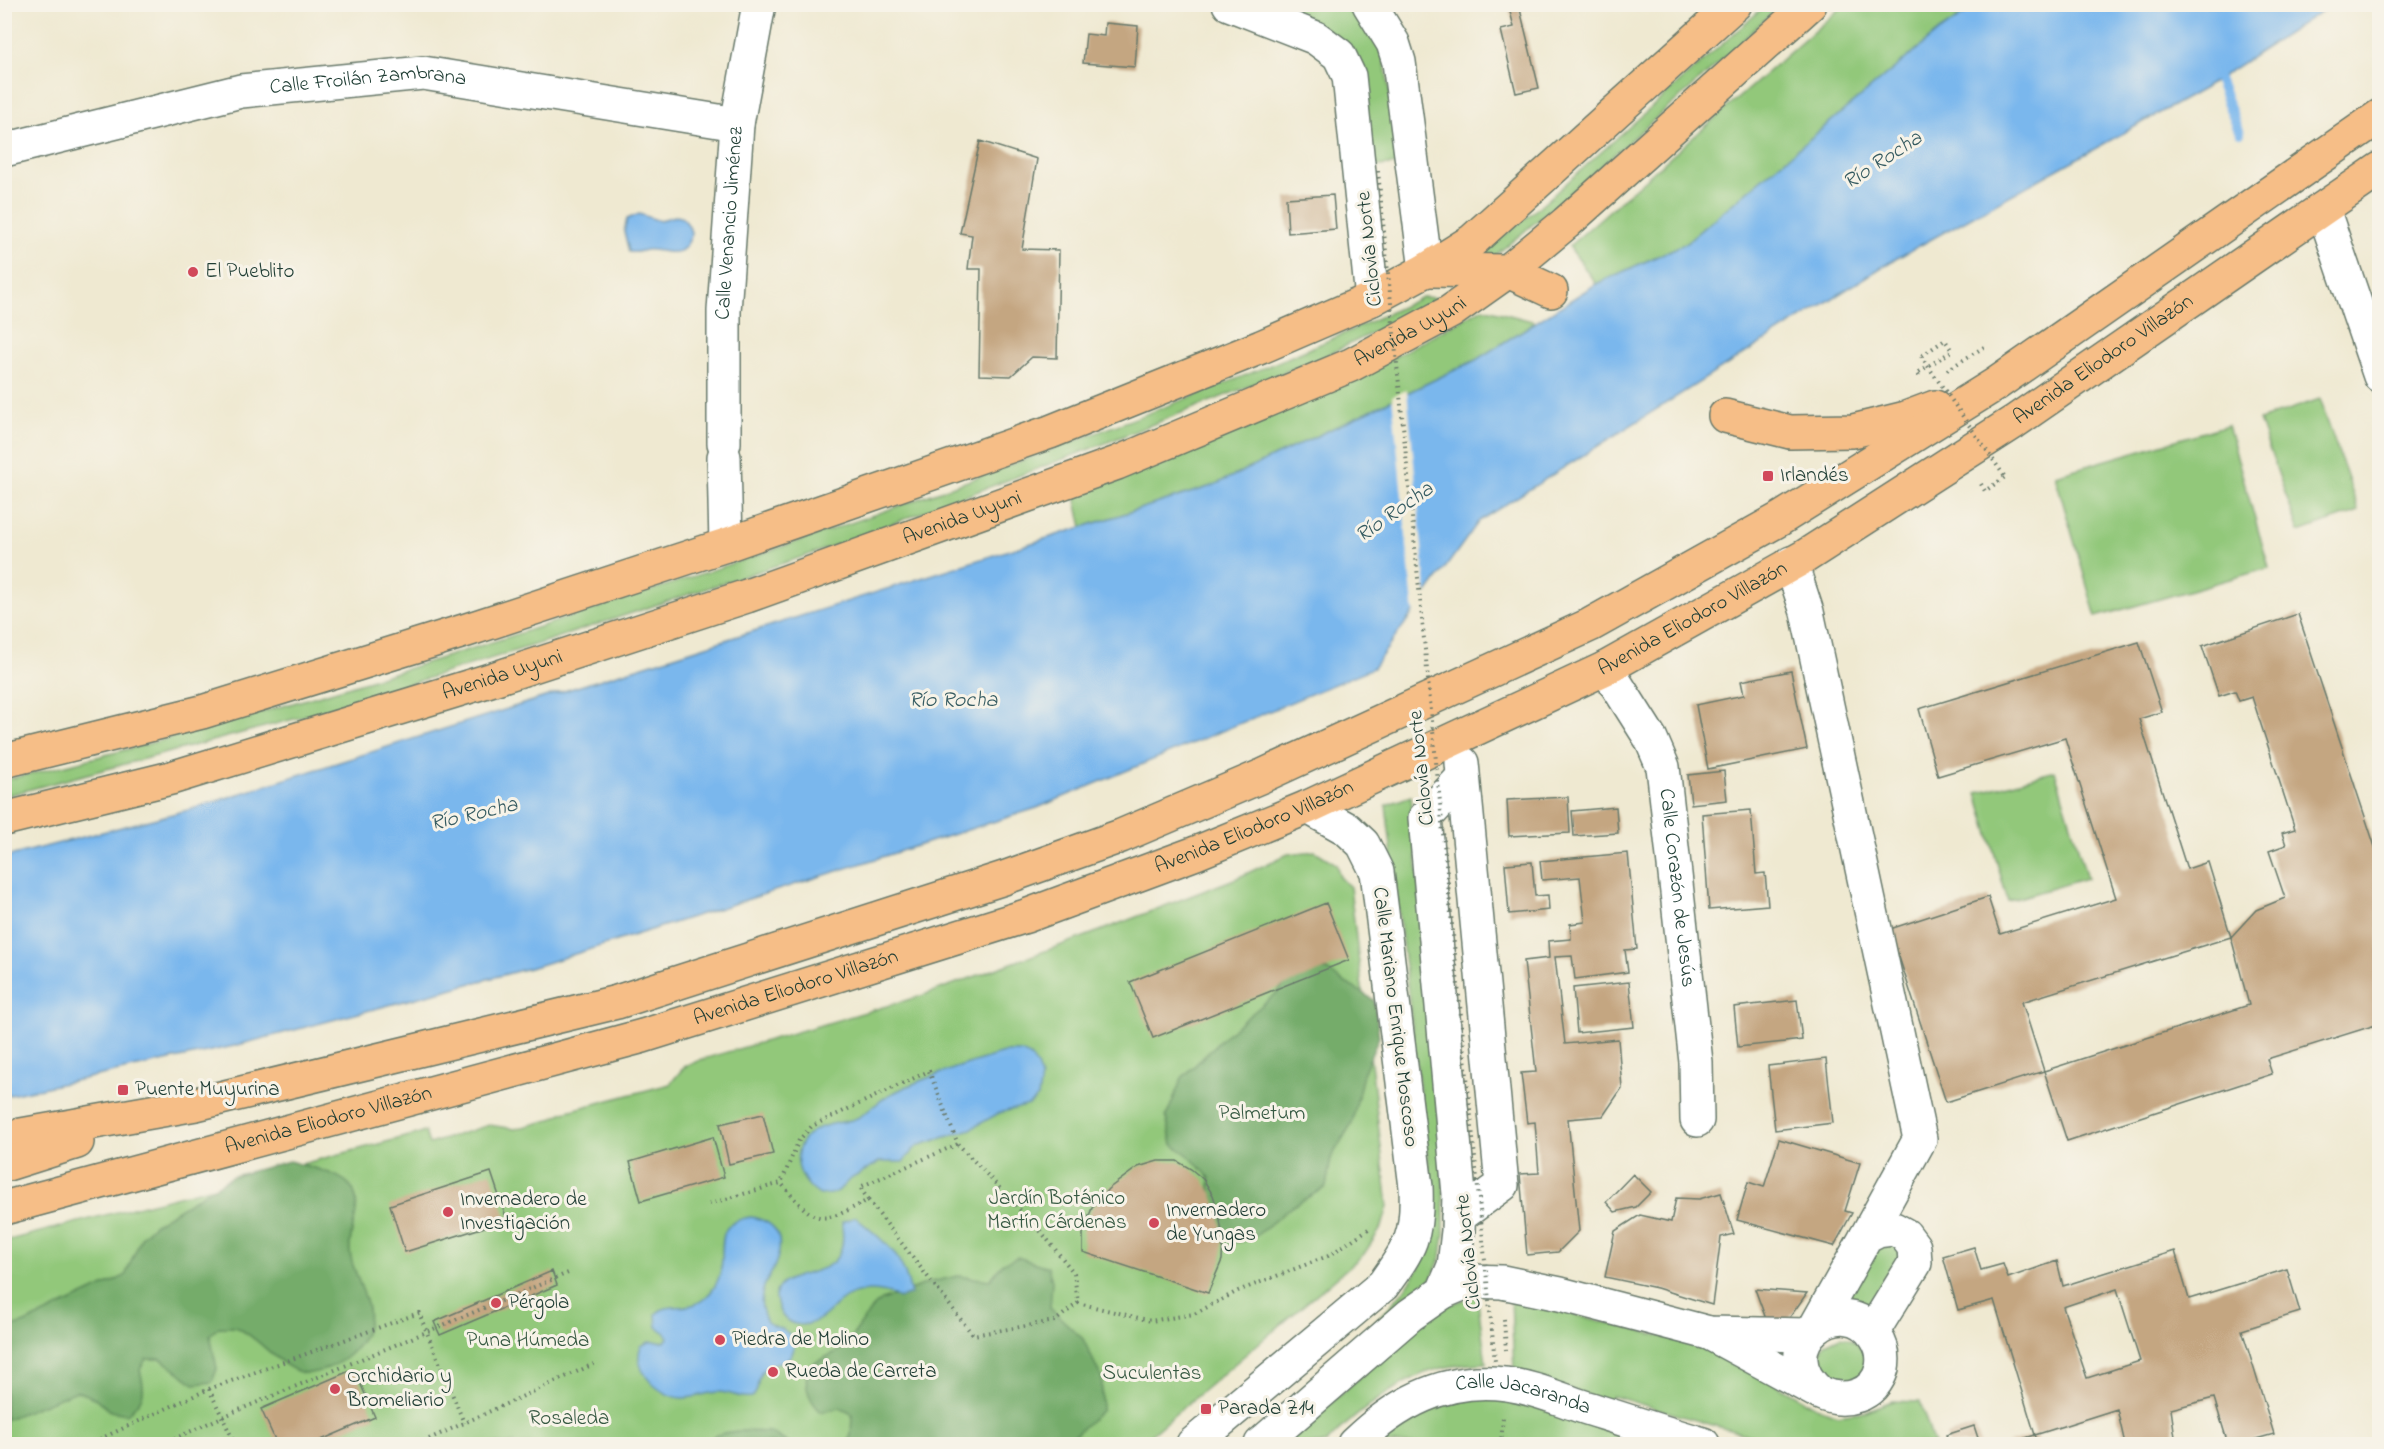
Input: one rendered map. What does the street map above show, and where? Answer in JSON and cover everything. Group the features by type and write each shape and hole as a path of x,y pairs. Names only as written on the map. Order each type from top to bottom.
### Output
{"main road":[{"path":"4,761 202,712 467,630 726,545 1050,432 1261,347 1372,299 1426,270 1472,241 1735,4"},
{"name":"Avenida Uyuni","path":"4,819 171,778 487,681 747,596 1106,467 1351,365 1450,312 1508,271 1566,223 1810,4"},
{"name":"Avenida Eliodoro Villazón","path":"196,1104 617,1002 1004,878 1121,836 1262,776 1590,625 1780,519 1996,384 2379,116"},
{"name":"Avenida Eliodoro Villazón","path":"4,1208 643,1036 1026,916 1196,853 1308,807 1606,668 1791,563 1999,433 2379,169"},
{"path":"1426,270 1508,271 1551,291"},
{"path":"1725,416 1790,432 1853,431 1906,418 1996,384"},
{"path":"4,1138 196,1104"},
{"path":"4,1165 196,1104"},
{"path":"4,1203 50,1196"}],"street":[{"name":"Calle Venancio Jiménez","path":"726,545 724,311 736,124 759,4"},
{"path":"1229,4 1316,38 1339,55 1349,76 1372,299"},
{"path":"1369,4 1393,43 1399,62 1426,270"},
{"name":"Calle Froilán Zambrana","path":"4,150 241,92 423,74 736,124"},
{"path":"2323,209 2377,368"},
{"path":"1791,563 1807,612 1920,1138 1801,1354 1803,1373 1820,1393"},
{"name":"Calle Corazón de Jesús","path":"1606,668 1651,740 1663,767 1696,1062 1697,1120"},
{"path":"1458,1217 1503,1185 1459,738"},
{"name":"Calle Mariano Enrique Moscoso","path":"1448,1279 1458,1217 1459,1194 1425,818 1463,777"},
{"name":"Calle Mariano Enrique Moscoso","path":"1193,1444 1383,1285 1404,1257 1414,1235 1418,1217 1377,872 1363,844 1347,829 1308,807"},
{"path":"1866,1237 1878,1231 1894,1229 1905,1235 1914,1247 1915,1263 1873,1331"},
{"path":"1261,1444 1448,1279 1503,1282 1560,1294 1709,1333 1832,1398 1844,1400 1857,1397 1868,1390 1879,1374 1883,1355 1880,1342 1873,1331 1857,1321 1839,1317 1826,1320 1812,1331 1709,1333"},
{"name":"Calle Jacaranda","path":"1354,1444 1372,1427 1408,1401 1439,1390 1471,1384 1498,1383 1531,1390 1703,1444"}],"path":[{"name":"Ciclovía Norte","path":"1378,171 1495,1362"},
{"path":"1917,373 1952,351 1945,340 1921,356 2006,477"},
{"path":"781,1183 799,1140 812,1126 929,1071 958,1144 1043,1234 1074,1273 1078,1304"},
{"path":"958,1144 860,1187 973,1335 1055,1321 1078,1304 1151,1321 1194,1314 1238,1291 1329,1256 1370,1228"},
{"path":"781,1183 808,1214 822,1217 836,1217 868,1200"},
{"path":"709,1204 781,1183"},
{"path":"163,1444 222,1417 568,1273"},
{"path":"88,1444 210,1389 419,1313 464,1424"},
{"path":"418,1444 596,1363"},
{"path":"210,1389 235,1444"},
{"path":"1501,1444 1503,1414"}],"green space":[{"path":"1269,5 1354,5 1381,36 1400,164 1369,167 1356,73"},
{"path":"1766,5 1780,5 1709,72 1549,211 1492,258 1473,258 1543,204"},
{"path":"1844,5 1979,5 1939,31 1684,244 1596,284 1569,246"},
{"path":"1422,297 1438,298 1415,312 1325,356 1103,444 820,551 550,640 313,714 5,796 5,780 153,743 373,680 841,527 1262,369"},
{"path":"1483,308 1536,322 1476,360 1212,486 1082,527 1074,492 1175,459 1376,367"},
{"path":"2320,399 2359,511 2299,532 2259,420"},
{"path":"2228,425 2269,568 2096,617 2055,475"},
{"path":"2055,771 2087,878 2008,901 1977,793"},
{"path":"1411,796 1443,1161 1444,1233 1441,1257 1430,1282 1365,1332 1397,1299 1415,1275 1428,1248 1432,1227 1431,1186 1386,805"},
{"name":"Jardín Botánico Martín Cárdenas","path":"1315,851 1336,864 1340,877 1350,887 1388,1206 1382,1227 1364,1254 1140,1444 5,1444 5,1241 425,1132 429,1144 489,1125 515,1129 550,1120 564,1112 670,1084 684,1067 700,1060 921,996 1237,878 1288,854"},
{"name":"Palmetum","path":"1298,967 1327,970 1374,1000 1379,1037 1363,1074 1352,1123 1331,1158 1326,1187 1291,1207 1252,1239 1229,1244 1210,1225 1210,1178 1188,1155 1172,1144 1166,1117 1182,1078 1229,1032 1277,993"},
{"path":"289,1161 341,1178 352,1188 355,1196 356,1211 350,1251 367,1304 368,1317 367,1329 354,1350 334,1365 310,1373 301,1373 283,1363 246,1332 235,1327 219,1327 210,1335 217,1369 212,1382 194,1384 161,1359 146,1359 140,1370 143,1384 141,1399 127,1414 110,1411 95,1398 77,1391 5,1420 5,1329 25,1323 125,1276 142,1236 156,1223 231,1177"},
{"path":"1890,1242 1904,1253 1871,1315 1844,1301 1875,1246"},
{"path":"1017,1257 1048,1267 1052,1281 1050,1308 1083,1339 1102,1379 1102,1410 1065,1444 847,1444 851,1435 852,1414 840,1408 821,1412 812,1402 808,1391 806,1379 808,1366 844,1348 872,1308 882,1300 931,1282 958,1276 990,1280 1003,1263"},
{"path":"1477,1295 1486,1363 1443,1368 1406,1382 1369,1406 1326,1444 1285,1444 1434,1310"},
{"path":"1511,1299 1714,1349 1816,1407 1837,1415 1866,1411 1892,1401 1920,1402 1934,1444 1778,1444 1613,1396 1605,1401 1514,1372"},
{"path":"1840,1337 1857,1344 1867,1359 1863,1373 1854,1383 1824,1380 1817,1358 1825,1344"},
{"path":"1484,1397 1531,1402 1655,1444 1378,1444 1423,1411 1458,1401"},
{"path":"741,1431 770,1432 790,1444 705,1444 716,1435"}],"water":[{"name":"Río Rocha","path":"1979,5 2331,5 2203,89 1890,262 1479,521 1373,668 1037,808 537,966 234,1046 5,1096 5,857 188,810 1212,486 1476,360 1596,284 1684,244 1939,31"},
{"path":"639,214 660,221 680,217 687,223 692,234 681,251 629,252 624,231 627,219"},
{"path":"1007,1052 1021,1052 1030,1056 1037,1066 1041,1077 1038,1097 1029,1105 999,1113 971,1129 917,1146 903,1162 879,1162 849,1180 838,1191 830,1194 820,1195 806,1182 798,1164 798,1155 805,1138 813,1131 823,1126 857,1118 887,1097 918,1082"},
{"path":"751,1217 768,1223 774,1228 779,1240 778,1256 761,1298 767,1322 786,1331 792,1337 793,1352 786,1359 762,1371 752,1397 719,1392 682,1398 665,1393 650,1381 640,1364 641,1346 649,1342 664,1342 668,1338 666,1333 657,1327 656,1314 669,1308 691,1305 707,1296 715,1286 720,1274 722,1242 728,1226"},
{"path":"855,1217 884,1242 898,1258 911,1294 900,1298 881,1292 862,1292 845,1298 815,1321 799,1325 792,1323 781,1312 777,1303 777,1290 791,1279 831,1264 838,1256 842,1245 842,1222"}],"pier":[{"path":"1407,390 1427,599 1414,616 1392,396"}],"building":[{"path":"1519,5 1539,88 1516,93 1501,30 1514,27 1509,7"},
{"path":"1105,23 1138,26 1135,67 1083,63 1086,34 1104,36"},
{"path":"980,141 1037,159 1022,249 1059,250 1057,358 1032,357 1011,376 979,375 981,269 968,269 972,235 960,233"},
{"path":"1333,195 1336,229 1288,233 1286,198"},
{"path":"2298,614 2379,859 2379,1024 2267,1059 2272,1074 2067,1141 2044,1071 2249,1005 2231,937 2256,910 2285,898 2269,851 2286,845 2282,833 2295,829 2252,697 2239,701 2235,691 2219,696 2202,646"},
{"path":"2139,642 2162,712 2139,719 2187,869 2208,862 2231,937 2022,1002 2044,1071 1946,1102 1890,929 1988,897 2000,934 2116,898 2065,738 1938,776 1919,709"},
{"path":"1791,671 1807,749 1708,769 1696,705 1744,695 1741,681"},
{"path":"1724,771 1727,800 1691,804 1688,775"},
{"path":"1568,797 1570,833 1509,836 1507,800"},
{"path":"1616,807 1618,833 1574,836 1572,811"},
{"path":"1751,810 1756,874 1765,873 1768,905 1709,910 1702,814"},
{"path":"1628,853 1637,949 1625,950 1628,972 1575,979 1572,956 1555,957 1565,1044 1618,1039 1622,1088 1603,1116 1568,1119 1579,1231 1558,1252 1527,1255 1520,1174 1539,1173 1535,1122 1527,1123 1521,1073 1536,1072 1524,961 1549,958 1548,941 1571,939 1570,924 1585,922 1580,877 1542,880 1540,861"},
{"path":"1532,862 1535,896 1548,895 1549,910 1509,914 1505,864"},
{"path":"1326,903 1349,960 1153,1038 1130,982"},
{"path":"1629,982 1634,1027 1577,1033 1573,988"},
{"path":"1797,1000 1802,1040 1738,1047 1734,1007"},
{"path":"1826,1059 1833,1123 1775,1130 1768,1066"},
{"path":"763,1114 773,1154 729,1164 720,1124"},
{"path":"713,1137 724,1177 641,1201 630,1162"},
{"path":"1779,1139 1860,1163 1845,1211 1852,1213 1834,1246 1737,1220 1748,1182 1764,1187"},
{"name":"Invernadero de Yungas","path":"1158,1161 1177,1161 1191,1169 1203,1179 1213,1195 1223,1239 1222,1260 1208,1293 1083,1252 1083,1232 1092,1208 1108,1189 1138,1167"},
{"name":"Invernadero de Investigación","path":"491,1172 507,1220 405,1252 390,1205"},
{"path":"1633,1174 1651,1192 1636,1207 1615,1212 1606,1202"},
{"path":"1721,1193 1734,1234 1721,1237 1712,1305 1657,1288 1605,1277 1615,1231 1640,1215 1671,1222 1676,1198 1699,1199"},
{"path":"1974,1247 1981,1270 2003,1264 2008,1278 2057,1261 2063,1286 2175,1251 2189,1299 2287,1269 2300,1312 2242,1330 2274,1434 2238,1444 2228,1444 2214,1398 2171,1409 2176,1444 2125,1444 2117,1409 2035,1435 1994,1300 1958,1310 1943,1256","holes":["2117,1289 2140,1361 2087,1378 2063,1307"]},
{"name":"Pérgola","path":"552,1271 557,1285 440,1335 434,1322"},
{"path":"1755,1289 1807,1293 1788,1320 1766,1319"},
{"name":"Orchidario y Bromeliario","path":"354,1369 375,1417 312,1444 277,1444 261,1409"},
{"path":"1974,1426 1980,1444 1949,1444 1946,1435"},
{"path":"2035,1435 2039,1444 2006,1444"}],"waterway":[{"path":"2213,67 2240,133"}],"place":[{"name":"El Pueblito","path":"193,272"},
{"name":"Irlandés","path":"1768,476"},
{"name":"Puente Muyurina","path":"123,1090"},
{"name":"Invernadero de Investigación","path":"448,1212"},
{"name":"Invernadero de Yungas","path":"1154,1223"},
{"name":"Pérgola","path":"496,1303"},
{"name":"Piedra de Molino","path":"720,1340"},
{"name":"Rueda de Carreta","path":"773,1372"},
{"name":"Orchidario y Bromeliario","path":"335,1389"},
{"name":"Parada Z14","path":"1206,1409"}],"park label":[{"name":"Puna Húmeda","path":"528,1341"},
{"name":"Suculentas","path":"1152,1374"},
{"name":"Rosaleda","path":"569,1419"}]}
